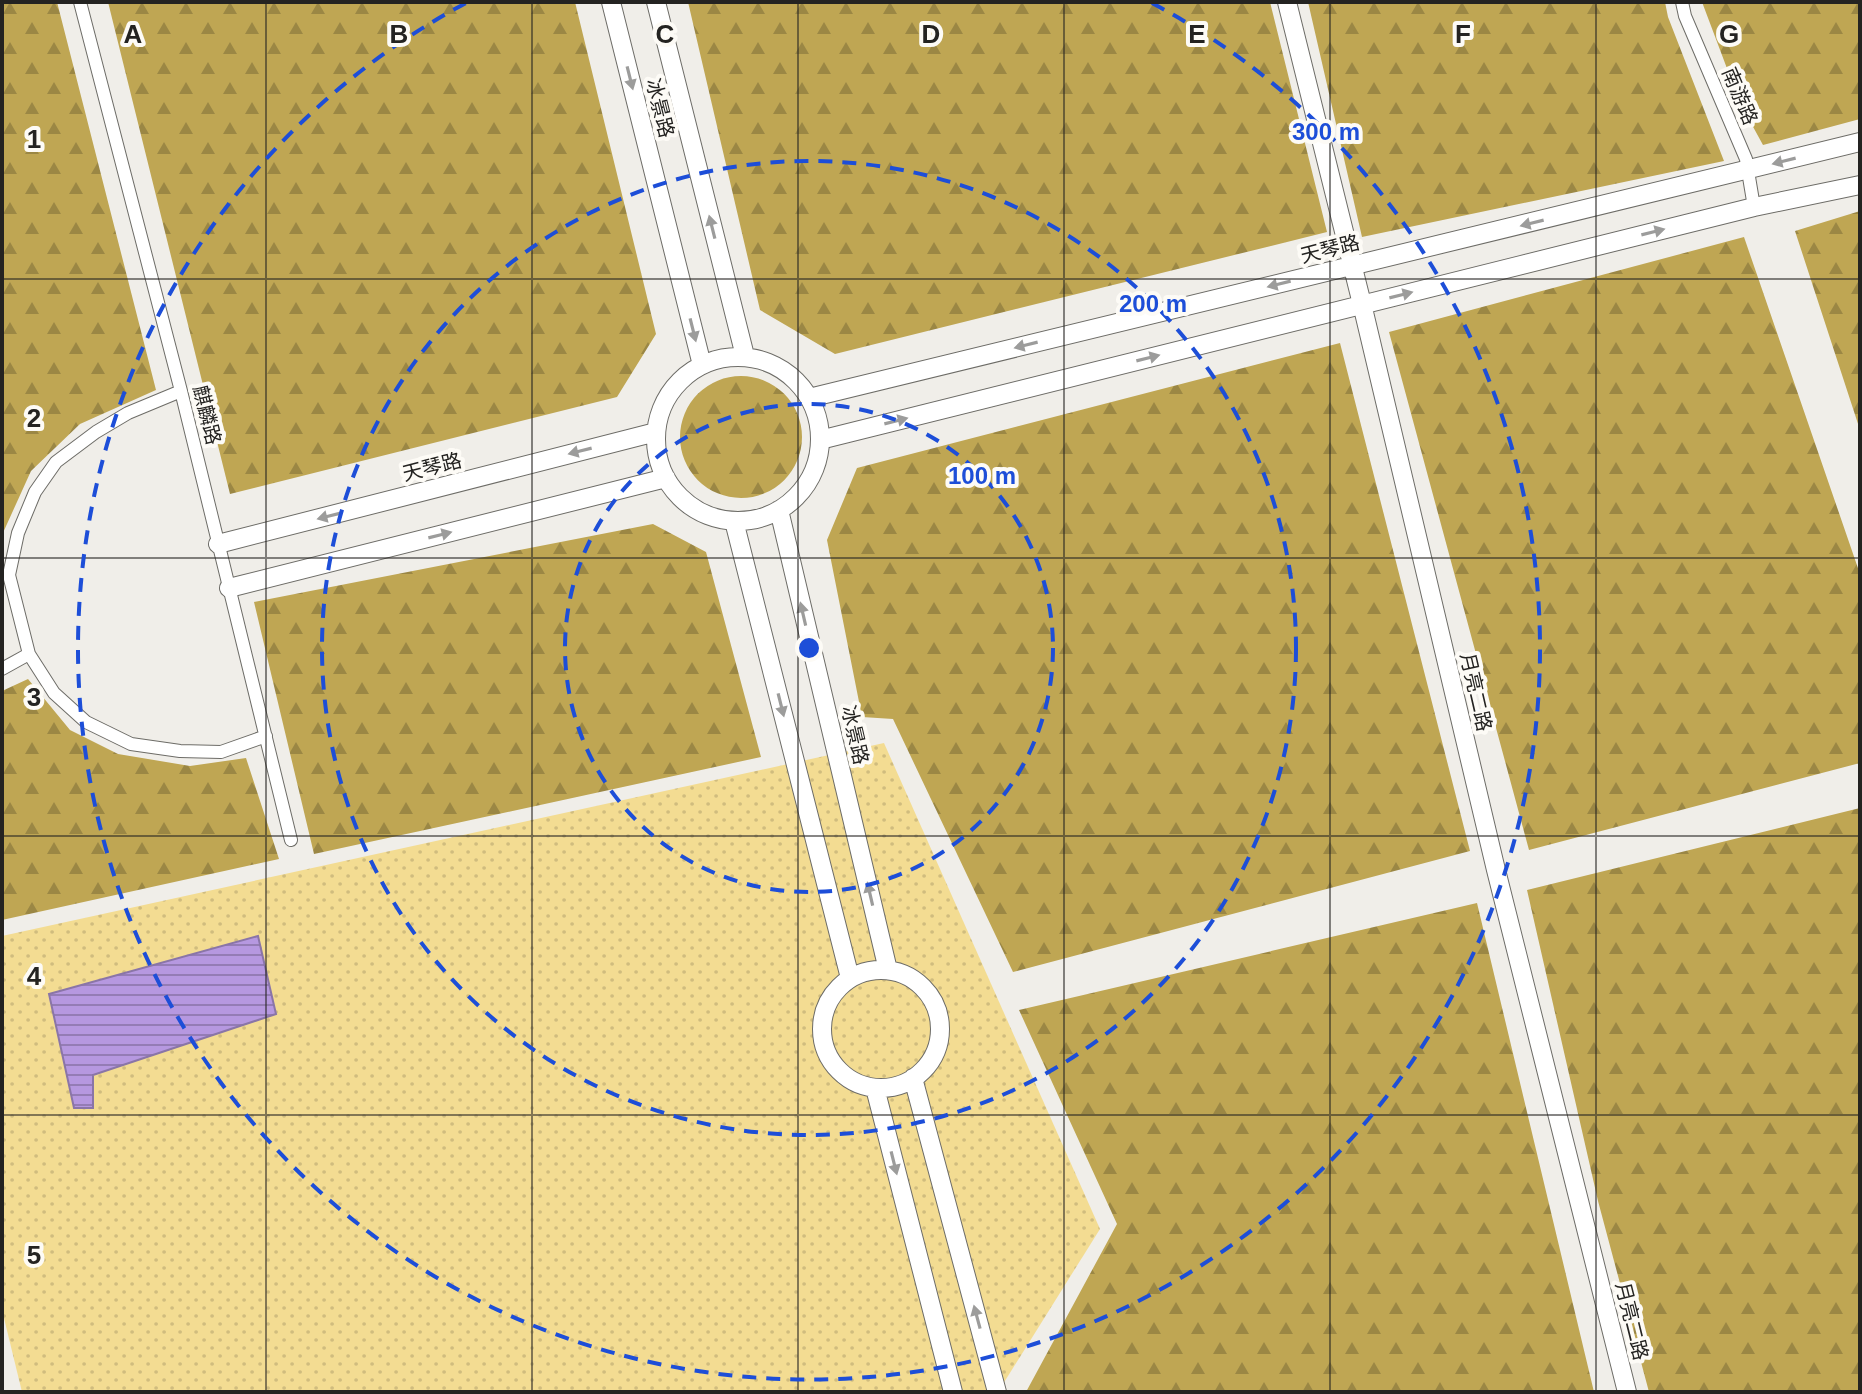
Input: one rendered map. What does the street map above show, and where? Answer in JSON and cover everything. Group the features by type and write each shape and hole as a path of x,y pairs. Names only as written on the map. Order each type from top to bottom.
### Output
{"main road":[{"name":"冰景路","path":"611,2 702,365"},
{"name":"冰景路","path":"656,2 745,356"},
{"name":"月亮二路","path":"1287,2 1496,870 1627,1392"},
{"name":"天琴路","path":"809,398 1860,142"},
{"path":"820,440 1754,207 1860,185"},
{"path":"745,356 770,363 793,377 809,398 818,418 820,440 815,468 801,492 779,510 757,519 734,521 707,515 683,500 666,478 657,456 656,432 663,405 679,381 702,365 723,358 745,356"},
{"name":"天琴路","path":"218,544 656,432"},
{"path":"229,588 666,478"},
{"name":"冰景路","path":"779,510 888,970"},
{"path":"734,521 850,978"},
{"path":"888,970 906,976 922,987 940,1016 939,1040 933,1058 904,1084 885,1089 866,1087 847,1079 833,1065 822,1045 825,1009 835,991 850,978 868,971 888,970"},
{"path":"913,1078 997,1392"},
{"path":"875,1088 953,1392"}],"street":[{"name":"麒麟路","path":"80,2 181,391 291,840"},
{"name":"南游路","path":"1682,2 1746,159 1754,207"},
{"path":"181,391 128,413 56,462 35,492 5,575 29,654 54,693 86,722 131,744 180,751 221,752 266,736"},
{"path":"2,669 29,654"}],"shaded area":[{"path":"884,743 1100,1229 998,1392 22,1392 2,1310 2,936"},
{"path":"258,936 276,1014 93,1075 93,1108 74,1108 49,994"}],"green space":[{"path":"2,2 57,2 156,390 80,424 31,471 2,535"},
{"path":"108,2 575,2 656,334 617,397 230,494"},
{"path":"688,2 1270,2 1327,232 835,354 760,310"},
{"path":"1308,2 1665,2 1668,17 1724,161 1362,237"},
{"path":"1702,2 1860,2 1860,119 1763,145 1740,103"},
{"path":"1860,211 1860,430 1795,231"},
{"path":"1744,237 1860,574 1860,763 1529,850 1389,332"},
{"path":"1340,343 1470,851 1013,972 893,719 862,717 827,540 857,468"},
{"path":"741,376 764,380 784,394 798,414 802,437 798,460 784,480 764,494 741,498 718,494 698,480 684,460 680,437 684,414 698,394 718,380"},
{"path":"653,524 706,552 761,757 314,854 254,602"},
{"path":"28,679 70,730 118,754 190,766 246,758 279,859 2,920 2,691"},
{"path":"1860,808 1860,1392 1649,1392 1598,1201 1527,890"},
{"path":"1477,903 1594,1392 1026,1392 1117,1224 1019,1010"}]}
